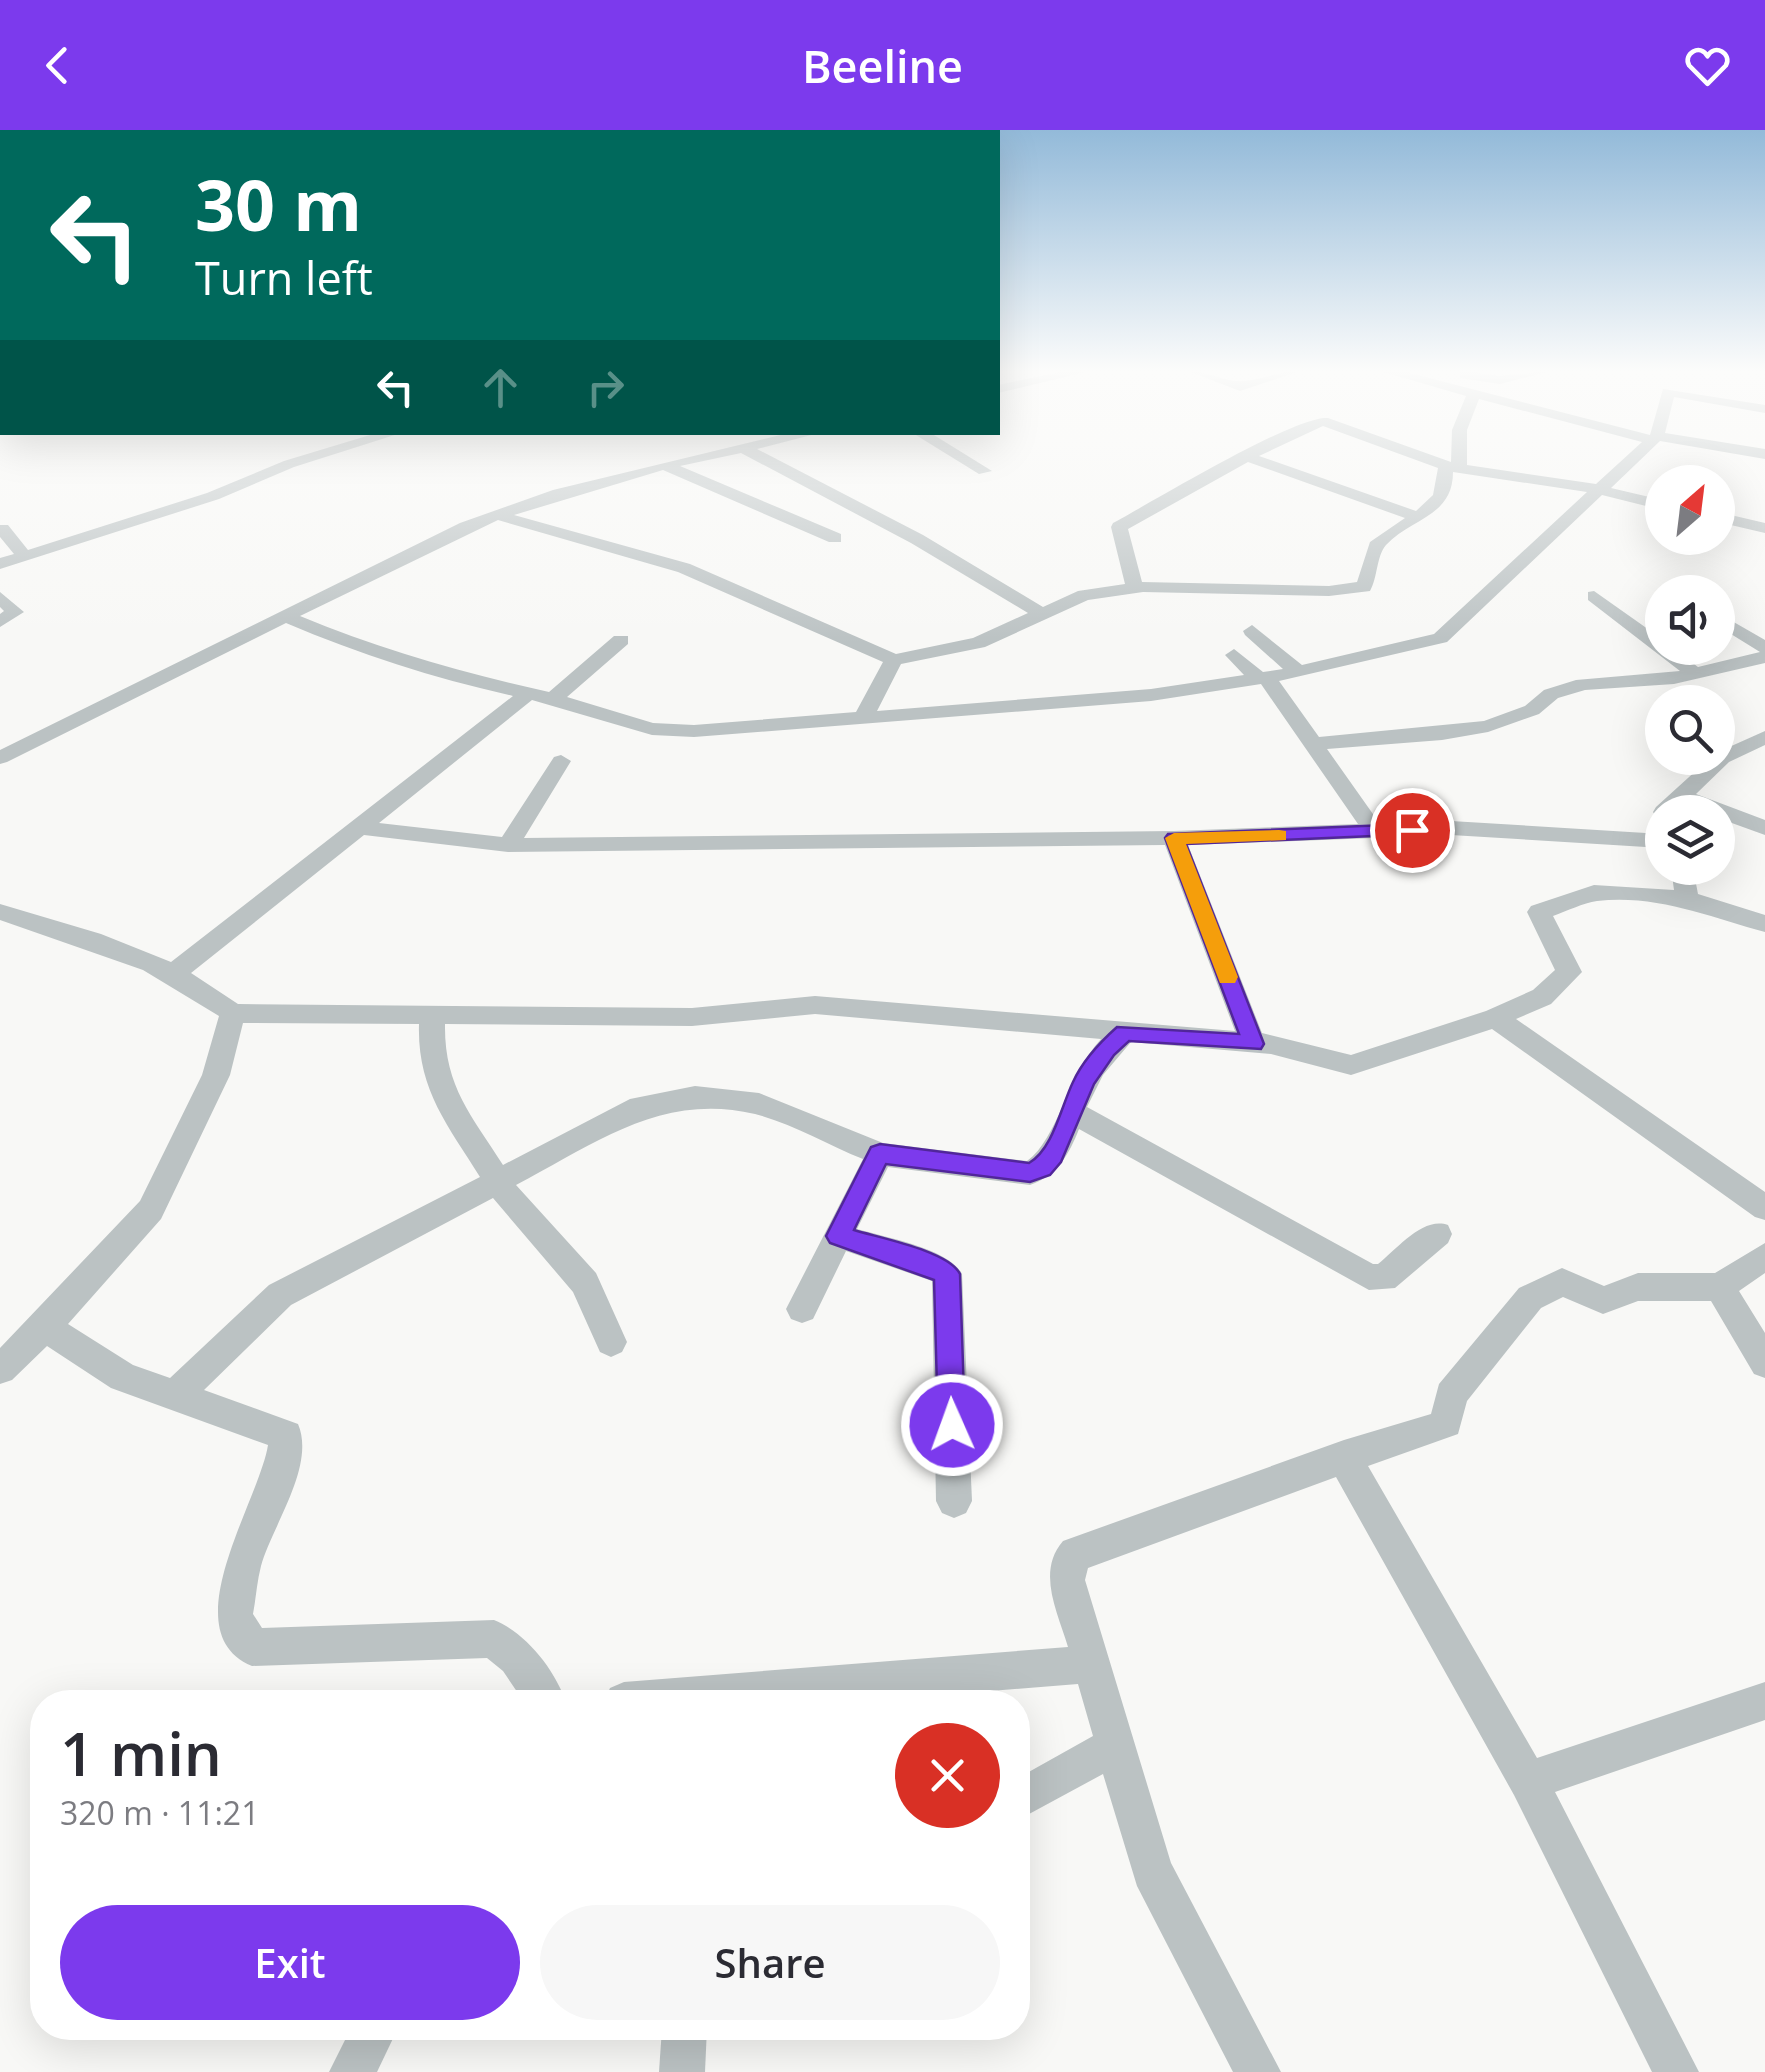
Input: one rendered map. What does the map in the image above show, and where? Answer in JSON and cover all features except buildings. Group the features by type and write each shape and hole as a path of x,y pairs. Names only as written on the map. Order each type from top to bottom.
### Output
{"street":[{"path":"0,564 212,496 297,462"},
{"path":"0,758 466,526 560,493 680,462"},
{"path":"769,462 916,539 1042,614"},
{"path":"968,462 984,471"},
{"path":"1135,588 1119,528 1236,462"},
{"path":"1262,462 1418,518"},
{"path":"1437,462 1455,468 1645,500"},
{"path":"1455,462 1455,468"},
{"path":"286,616 370,652 441,674 553,700 652,729 694,732 1151,696 1298,672 1440,638 1627,462"},
{"path":"664,465 835,538"},
{"path":"497,516 684,568 894,660 978,643 1084,595 1135,588 1242,586 1329,591 1364,587 1371,573 1373,550 1381,540 1434,508 1447,482 1446,469 1455,468"},
{"path":"1735,521 1765,528"},
{"path":"1,529 24,557"},
{"path":"1594,596 1696,674"},
{"path":"0,598 14,612 0,622"},
{"path":"1735,629 1765,648"},
{"path":"1252,632 1298,672"},
{"path":"553,700 621,640"},
{"path":"1234,656 1263,677 1374,831"},
{"path":"1314,744 1442,734 1488,726 1532,710 1550,694 1582,684 1696,674 1765,657"},
{"path":"862,719 894,660"},
{"path":"1644,680 1649,685"},
{"path":"174,973 529,694"},
{"path":"1735,750 1765,737"},
{"path":"508,845 561,761"},
{"path":"1681,795 1701,775"},
{"path":"1735,817 1765,828"},
{"path":"358,827 508,845 1174,838 1450,828 1645,840"},
{"path":"1174,838 1253,1044"},
{"path":"1685,885 1687,899"},
{"path":"0,912 97,942 174,973 234,1012 692,1017 815,1005 1271,1044 1351,1065 1495,1018 1542,997 1569,972 1539,912 1594,894 1687,899 1765,924"},
{"path":"0,1369 45,1327 151,1210 216,1074 234,1012"},
{"path":"432,1017 431,1059 447,1101 497,1180 584,1283 611,1342"},
{"path":"1495,1018 1765,1208"},
{"path":"176,1396 280,1295 640,1108 695,1096 758,1104 880,1154 1030,1173 1042,1168 1052,1155 1084,1081 1106,1049 1124,1033"},
{"path":"1071,1111 1370,1277 1384,1278 1437,1234"},
{"path":"802,1309 880,1154"},
{"path":"839,1236 932,1265 947,1274 954,1501"},
{"path":"1258,2072 1152,1871 1066,1580 1068,1562 1076,1554 1444,1425 1451,1395 1530,1298 1562,1282 1603,1300 1638,1287 1720,1287 1765,1256"},
{"path":"1720,1287 1765,1363"},
{"path":"45,1327 123,1377 286,1435 282,1465 243,1563 234,1618 252,1647 494,1639 516,1658 539,1690"},
{"path":"1344,1457 1528,1781 1676,2072"},
{"path":"805,1690 1091,1664"},
{"path":"1528,1781 1765,1701"},
{"path":"1030,1793 1115,1746"},
{"path":"352,2072 369,2040"},
{"path":"682,2072 684,2040"}],"slow traffic":[{"path":"1228,977 1174,838 1279,836"}],"route":[{"path":"952,1425 947,1274 932,1265 839,1236 880,1154 1030,1173 1042,1168 1052,1155 1084,1081 1106,1049 1124,1033 1253,1044 1174,838 1412,830"}]}
